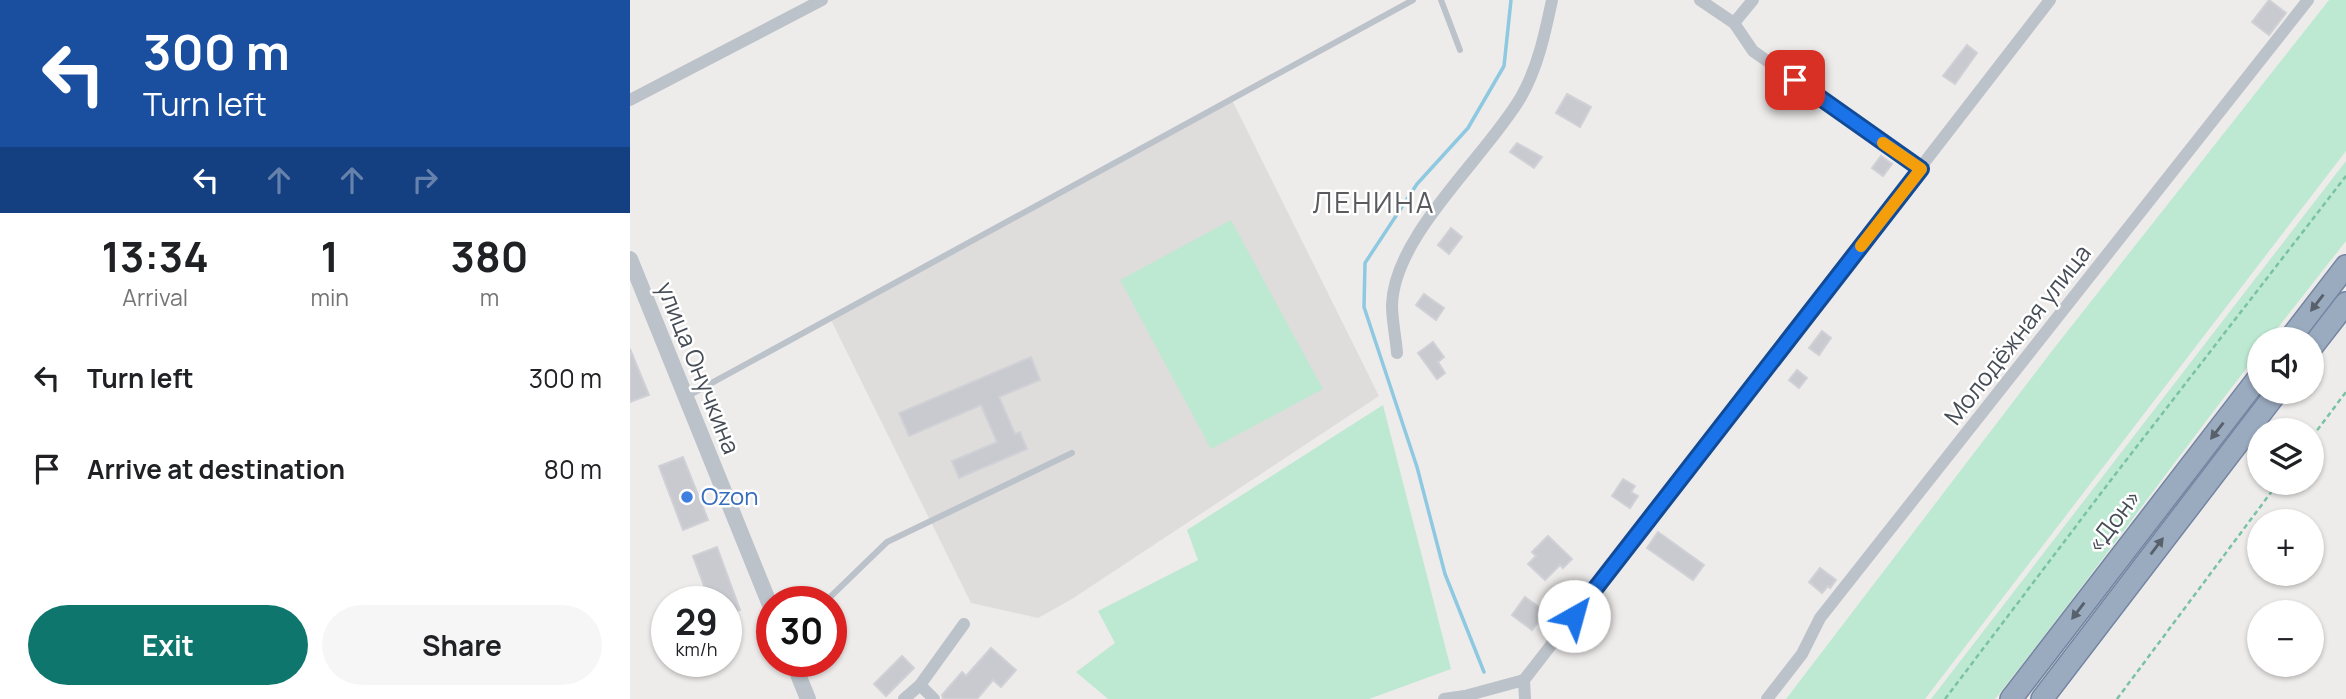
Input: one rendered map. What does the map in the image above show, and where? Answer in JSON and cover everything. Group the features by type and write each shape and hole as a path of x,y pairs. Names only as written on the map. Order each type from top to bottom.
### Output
{"highway":[{"path":"2299,327 2346,266"},
{"path":"2324,331 2346,303"},
{"name":"«Дон»","path":"2011,699 2247,393"},
{"name":"«Дон»","path":"2042,699 2268,404"}],"street":[{"path":"630,100 822,0"},
{"path":"1397,353 1392,304 1398,275 1414,240 1488,144 1521,96 1539,56 1552,0"},
{"path":"1700,0 1734,23 1753,51 1921,169"},
{"path":"1734,23 1753,0"},
{"path":"1444,699 1524,680 2050,0"},
{"name":"Молодёжная улица","path":"1767,699 1802,654 1820,618 2308,0"},
{"name":"улица Онучкина","path":"630,259 762,586"},
{"path":"904,699 920,685 964,624"},
{"path":"799,677 808,699"},
{"path":"1524,680 1525,699"},
{"path":"920,685 934,699"}],"lane":[{"path":"685,398 1413,0"},
{"path":"1441,0 1460,50"},
{"path":"842,586 887,542 1072,453"}],"path":[{"path":"1945,699 2346,176"},
{"path":"2324,422 2346,392"},
{"path":"2116,699 2269,495"}],"shaded area":[{"path":"1232,100 1379,396 1072,599 1038,618 971,603 829,316"}],"green space":[{"path":"2329,0 2346,0 2346,151 1925,699 1786,699 2055,347"},
{"path":"2346,161 2346,241 2278,327 2247,327 2247,368 2029,656 1995,699 1931,699"},
{"path":"1231,220 1323,389 1211,449 1120,280"},
{"path":"1383,405 1451,669 1369,699 1108,699 1076,672 1115,643 1098,611 1198,560 1187,530"}],"building":[{"path":"2269,0 2286,13 2269,35 2252,22"},
{"path":"1967,45 1977,53 1955,84 1943,76"},
{"path":"1567,94 1591,107 1580,127 1556,113"},
{"path":"1517,143 1542,157 1534,168 1510,152"},
{"path":"1881,156 1892,164 1883,176 1872,168"},
{"path":"1451,228 1462,237 1449,254 1438,245"},
{"path":"1424,294 1444,308 1436,320 1416,305"},
{"path":"1822,331 1831,338 1819,355 1809,348"},
{"path":"1433,342 1444,357 1438,362 1445,373 1437,379 1418,353"},
{"path":"630,349 649,395 630,402"},
{"path":"1031,357 1040,380 999,397 1015,434 1020,432 1027,449 959,478 952,461 997,442 981,405 909,436 899,413"},
{"path":"1797,370 1807,378 1799,388 1789,380"},
{"path":"683,457 708,520 683,530 659,466"},
{"path":"1623,479 1635,486 1631,492 1638,496 1630,508 1612,496"},
{"path":"1658,532 1704,565 1693,580 1647,548"},
{"path":"1548,536 1572,559 1563,568 1560,565 1545,580 1528,564 1536,556 1532,552"},
{"path":"717,547 731,586 704,586 693,556"},
{"path":"1820,568 1836,580 1822,593 1809,582"},
{"path":"1525,597 1546,612 1532,630 1512,615"},
{"path":"991,648 1016,670 1001,687 993,680 977,699 943,699 942,695 962,672 966,676"},
{"path":"902,656 914,668 886,696 874,684"}],"waterway":[{"path":"1484,672 1445,574 1417,467 1364,307 1365,263 1417,184 1468,128 1504,66 1511,0"}],"slow traffic":[{"path":"1861,246 1921,169 1883,143"}],"place":[{"name":"Ozon","path":"687,497"}],"district":[{"name":"ЛЕНИНА","path":"1374,203"}],"route":[{"path":"1574,616 1921,169 1795,80"}]}
